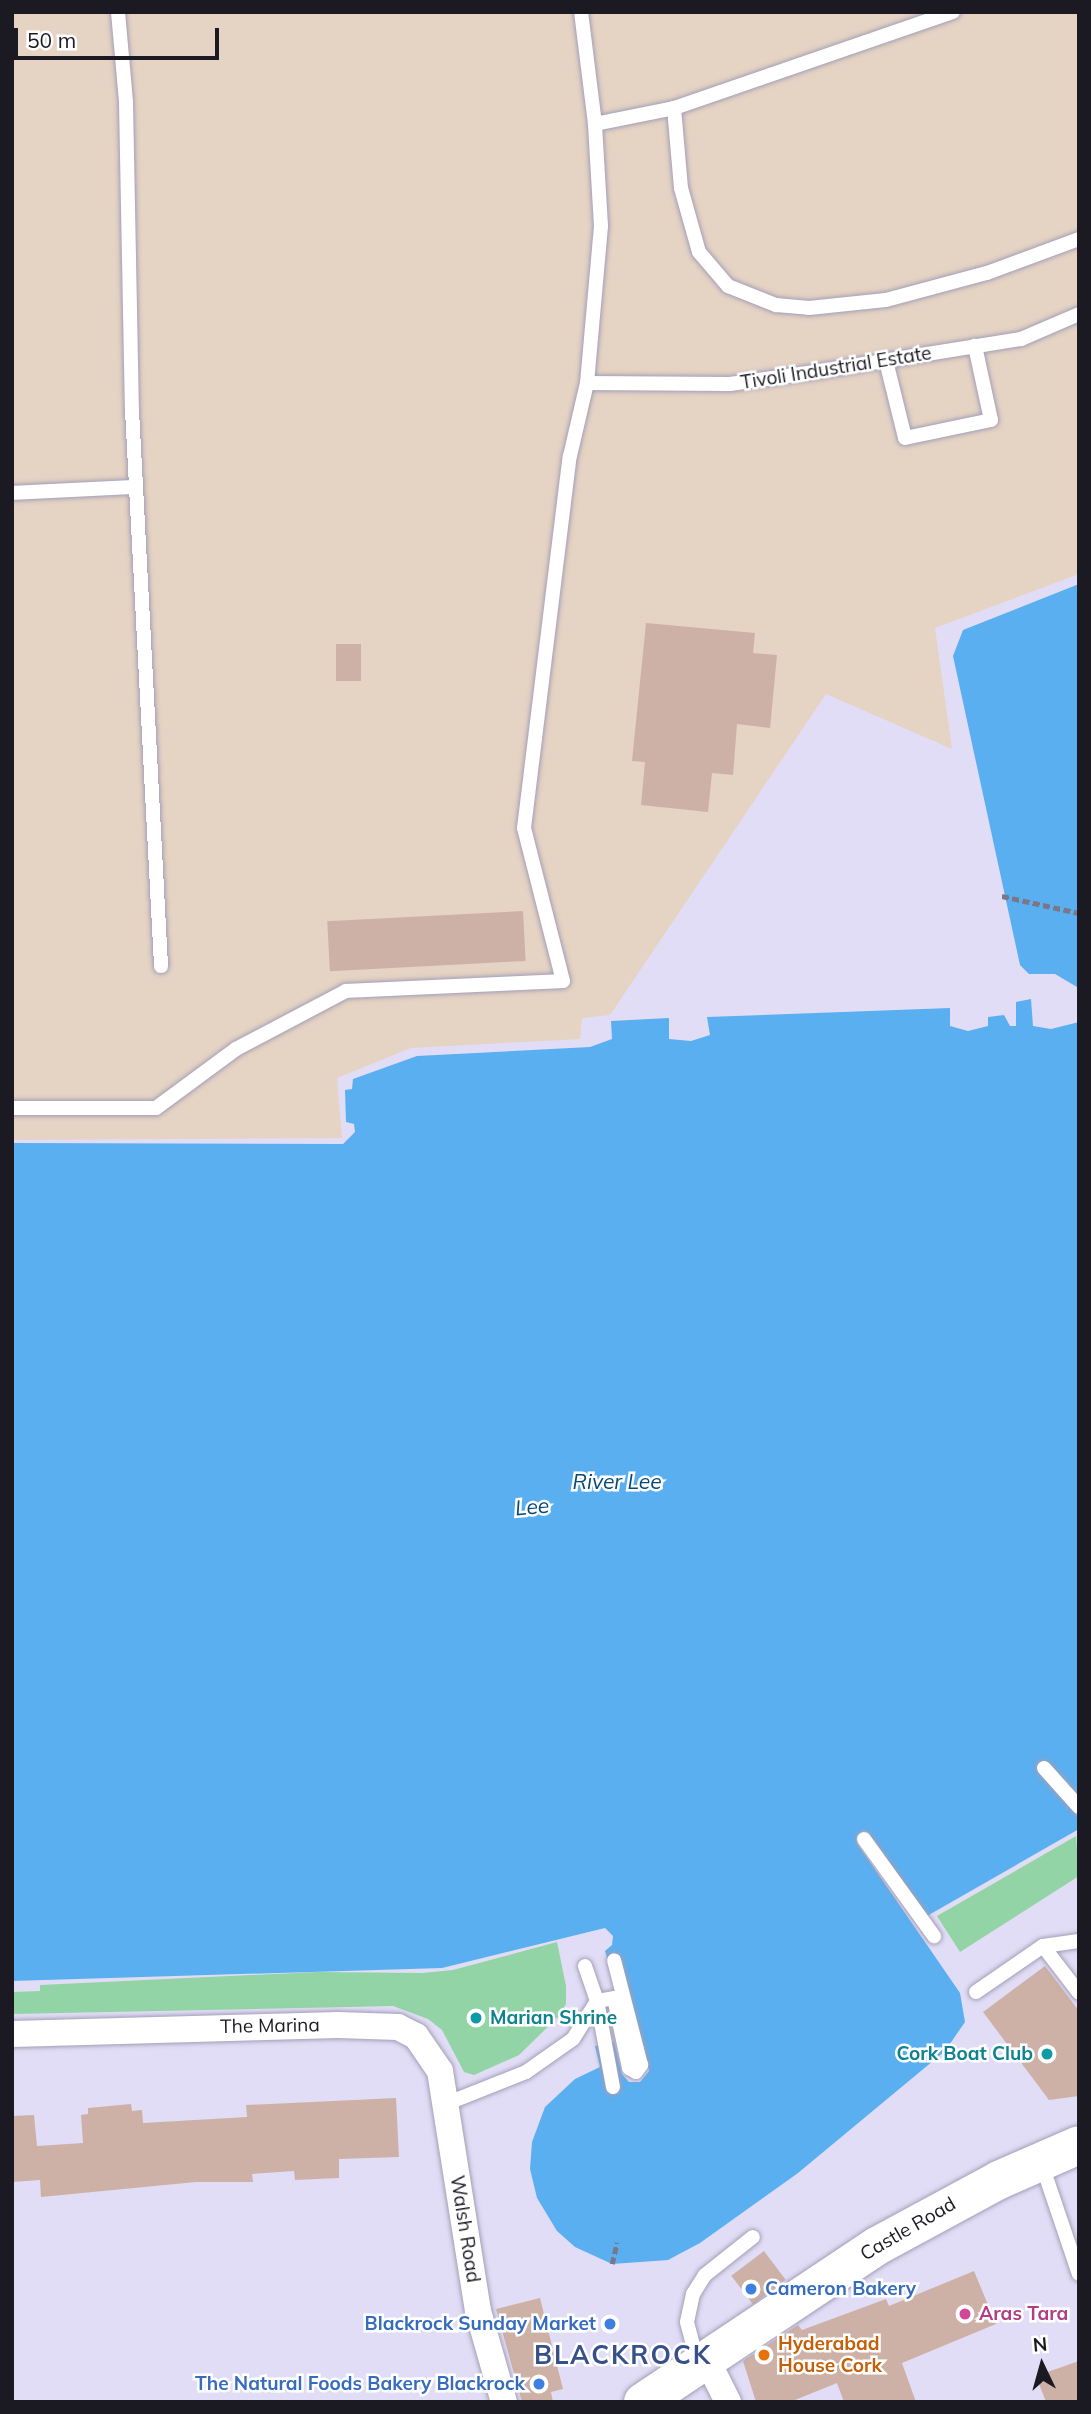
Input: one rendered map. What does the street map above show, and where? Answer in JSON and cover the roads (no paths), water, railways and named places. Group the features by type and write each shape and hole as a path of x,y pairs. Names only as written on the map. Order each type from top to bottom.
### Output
{"main road":[{"name":"Castle Road","path":"643,2402 877,2246 1041,2160 1079,2145"}],"street":[{"name":"The Marina","path":"12,2034 321,2025 398,2028 416,2036 431,2053 448,2103 452,2136"},
{"name":"Walsh Road","path":"452,2136 478,2311 504,2402"},
{"path":"703,2363 727,2402"}],"lane":[{"path":"118,12 126,102 136,487 160,966"},
{"path":"12,1108 156,1108 236,1049 346,991 564,981 524,828 570,456 587,383 601,226 595,124 581,12"},
{"path":"595,124 674,108 953,12"},
{"path":"674,108 681,188 699,252 728,286 776,304 809,309 886,300 987,273 1079,239"},
{"name":"Tivoli Industrial Estate","path":"587,383 730,384 1021,339 1079,314"},
{"path":"886,361 905,438 991,420 975,346"},
{"path":"12,493 136,487"},
{"path":"1044,1768 1079,1807"},
{"path":"864,1839 933,1936"},
{"path":"976,1992 1043,1947 1079,1941"},
{"path":"1043,1947 1079,1993"},
{"path":"448,2103 504,2082 551,2057 573,2039 597,2001 614,1998 629,2068 640,2070 614,1960"},
{"path":"585,1966 597,2001 612,2087"},
{"path":"1041,2160 1079,2274"},
{"path":"703,2363 687,2322 693,2294 705,2275 753,2237"}],"water":[{"path":"1079,584 1077,987 1055,974 1029,974 1020,965 953,656 963,630"},
{"name":"River Lee","path":"1031,999 1033,1026 1051,1029 1079,1022 1079,1796 1048,1762 1039,1769 1079,1818 1079,1829 927,1916 870,1836 857,1843 960,1993 965,2022 945,2051 798,2173 700,2243 668,2260 612,2264 575,2247 557,2231 537,2198 530,2169 532,2142 545,2107 575,2079 600,2067 595,2046 614,2042 622,2074 629,2082 640,2082 649,2071 637,2022 627,2023 605,1951 612,1945 613,1936 605,1928 442,1968 12,1981 12,1143 343,1144 355,1132 354,1124 346,1122 345,1090 352,1089 353,1079 417,1056 590,1047 612,1039 611,1021 669,1018 669,1039 691,1041 710,1035 707,1017 950,1008 950,1026 968,1031 988,1026 988,1017 1004,1015 1010,1026 1016,1026 1016,1002"}],"place":[{"name":"Marian Shrine","path":"476,2018"},
{"name":"Cork Boat Club","path":"1047,2054"},
{"name":"Cameron Bakery","path":"751,2289"},
{"name":"Aras Tara","path":"965,2314"},
{"name":"Blackrock Sunday Market","path":"610,2324"},
{"name":"Hyderabad House Cork","path":"764,2355"},
{"name":"The Natural Foods Bakery Blackrock","path":"539,2384"}],"district":[{"name":"BLACKROCK","path":"623,2355"}],"water label":[{"name":"Lee","path":"532,1506"}]}
